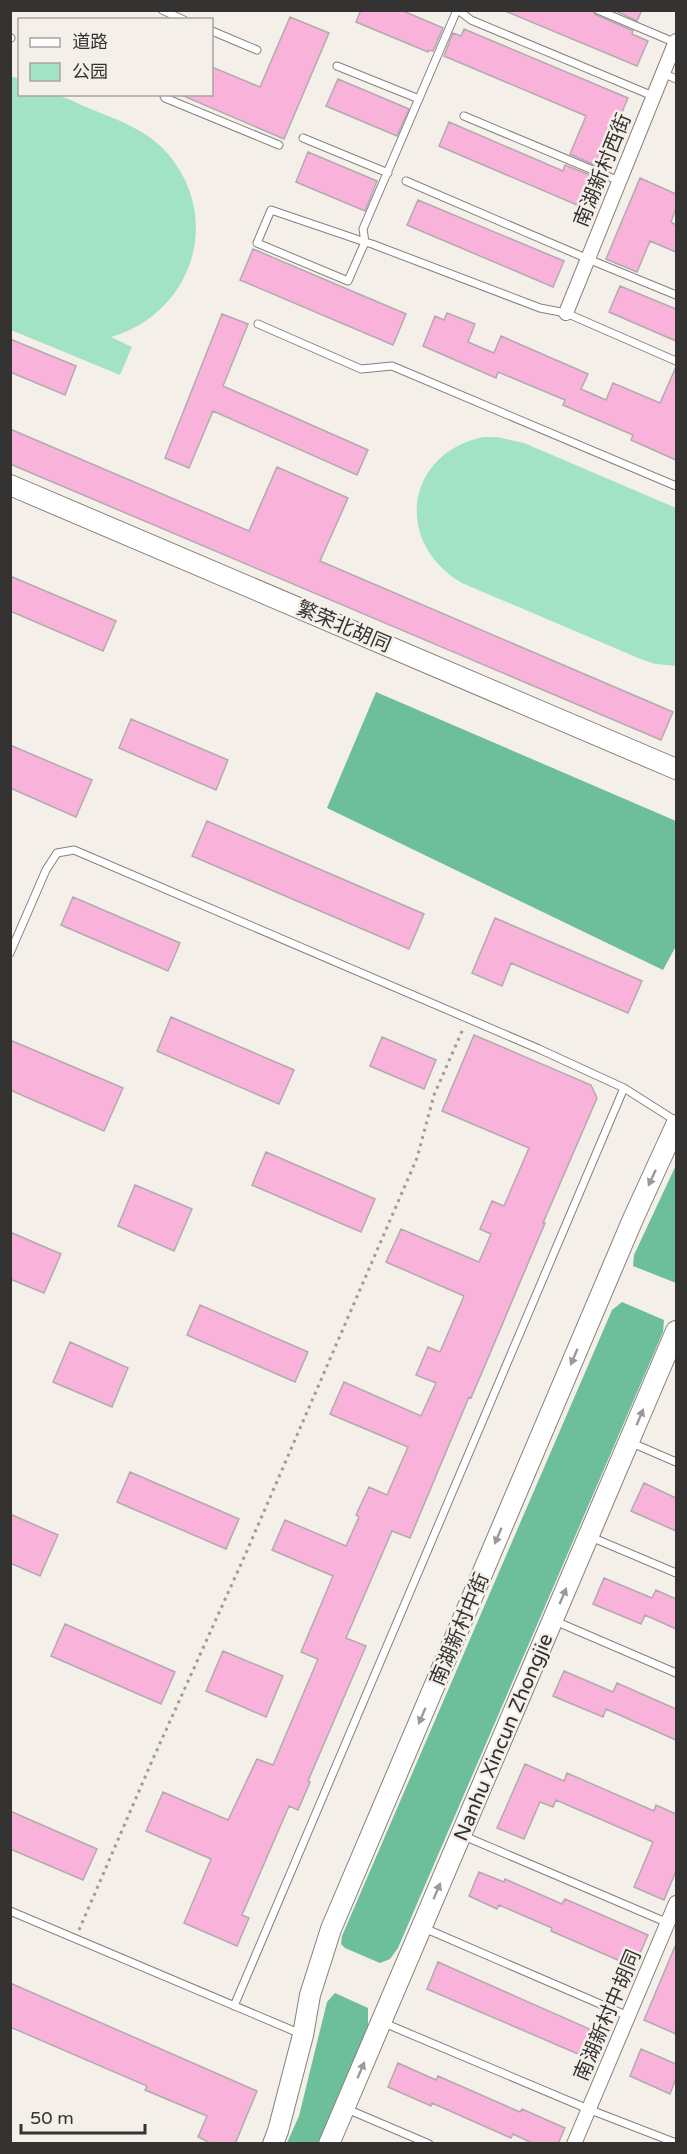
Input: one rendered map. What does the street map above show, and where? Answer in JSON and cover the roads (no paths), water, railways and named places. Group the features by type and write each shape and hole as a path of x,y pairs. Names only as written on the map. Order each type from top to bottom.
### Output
{"street":[{"name":"南湖新村西街","path":"566,313 676,42"},
{"name":"繁荣北胡同","path":"10,485 676,769"},
{"name":"南湖新村中街","path":"273,2144 303,2035 310,1995 331,1929 676,1123"},
{"name":"Nanhu Xincun Zhongjie","path":"329,2144 629,1442 674,1342"},
{"name":"南湖新村中胡同","path":"574,2144 676,1903"}],"lane":[{"path":"162,10 179,18"},
{"path":"653,96 471,20 458,10 363,230 365,242 348,281 257,243 271,210 365,242 540,308 566,313 676,361"},
{"path":"598,10 676,42"},
{"path":"213,31 257,50"},
{"path":"337,66 419,99"},
{"path":"663,73 676,80"},
{"path":"164,96 279,145"},
{"path":"464,116 619,181"},
{"path":"303,138 388,173"},
{"path":"406,181 676,295"},
{"path":"258,324 361,369 392,366 676,486"},
{"path":"10,953 46,870 57,853 74,850 624,1088 676,1123"},
{"path":"234,2006 624,1088"},
{"path":"629,1442 676,1462"},
{"path":"589,1536 676,1573"},
{"path":"553,1620 676,1674"},
{"path":"461,1835 668,1923"},
{"path":"10,1911 303,2035"},
{"path":"422,1927 628,2016"},
{"path":"381,2022 588,2109 676,2143"},
{"path":"345,2108 429,2144"}]}
